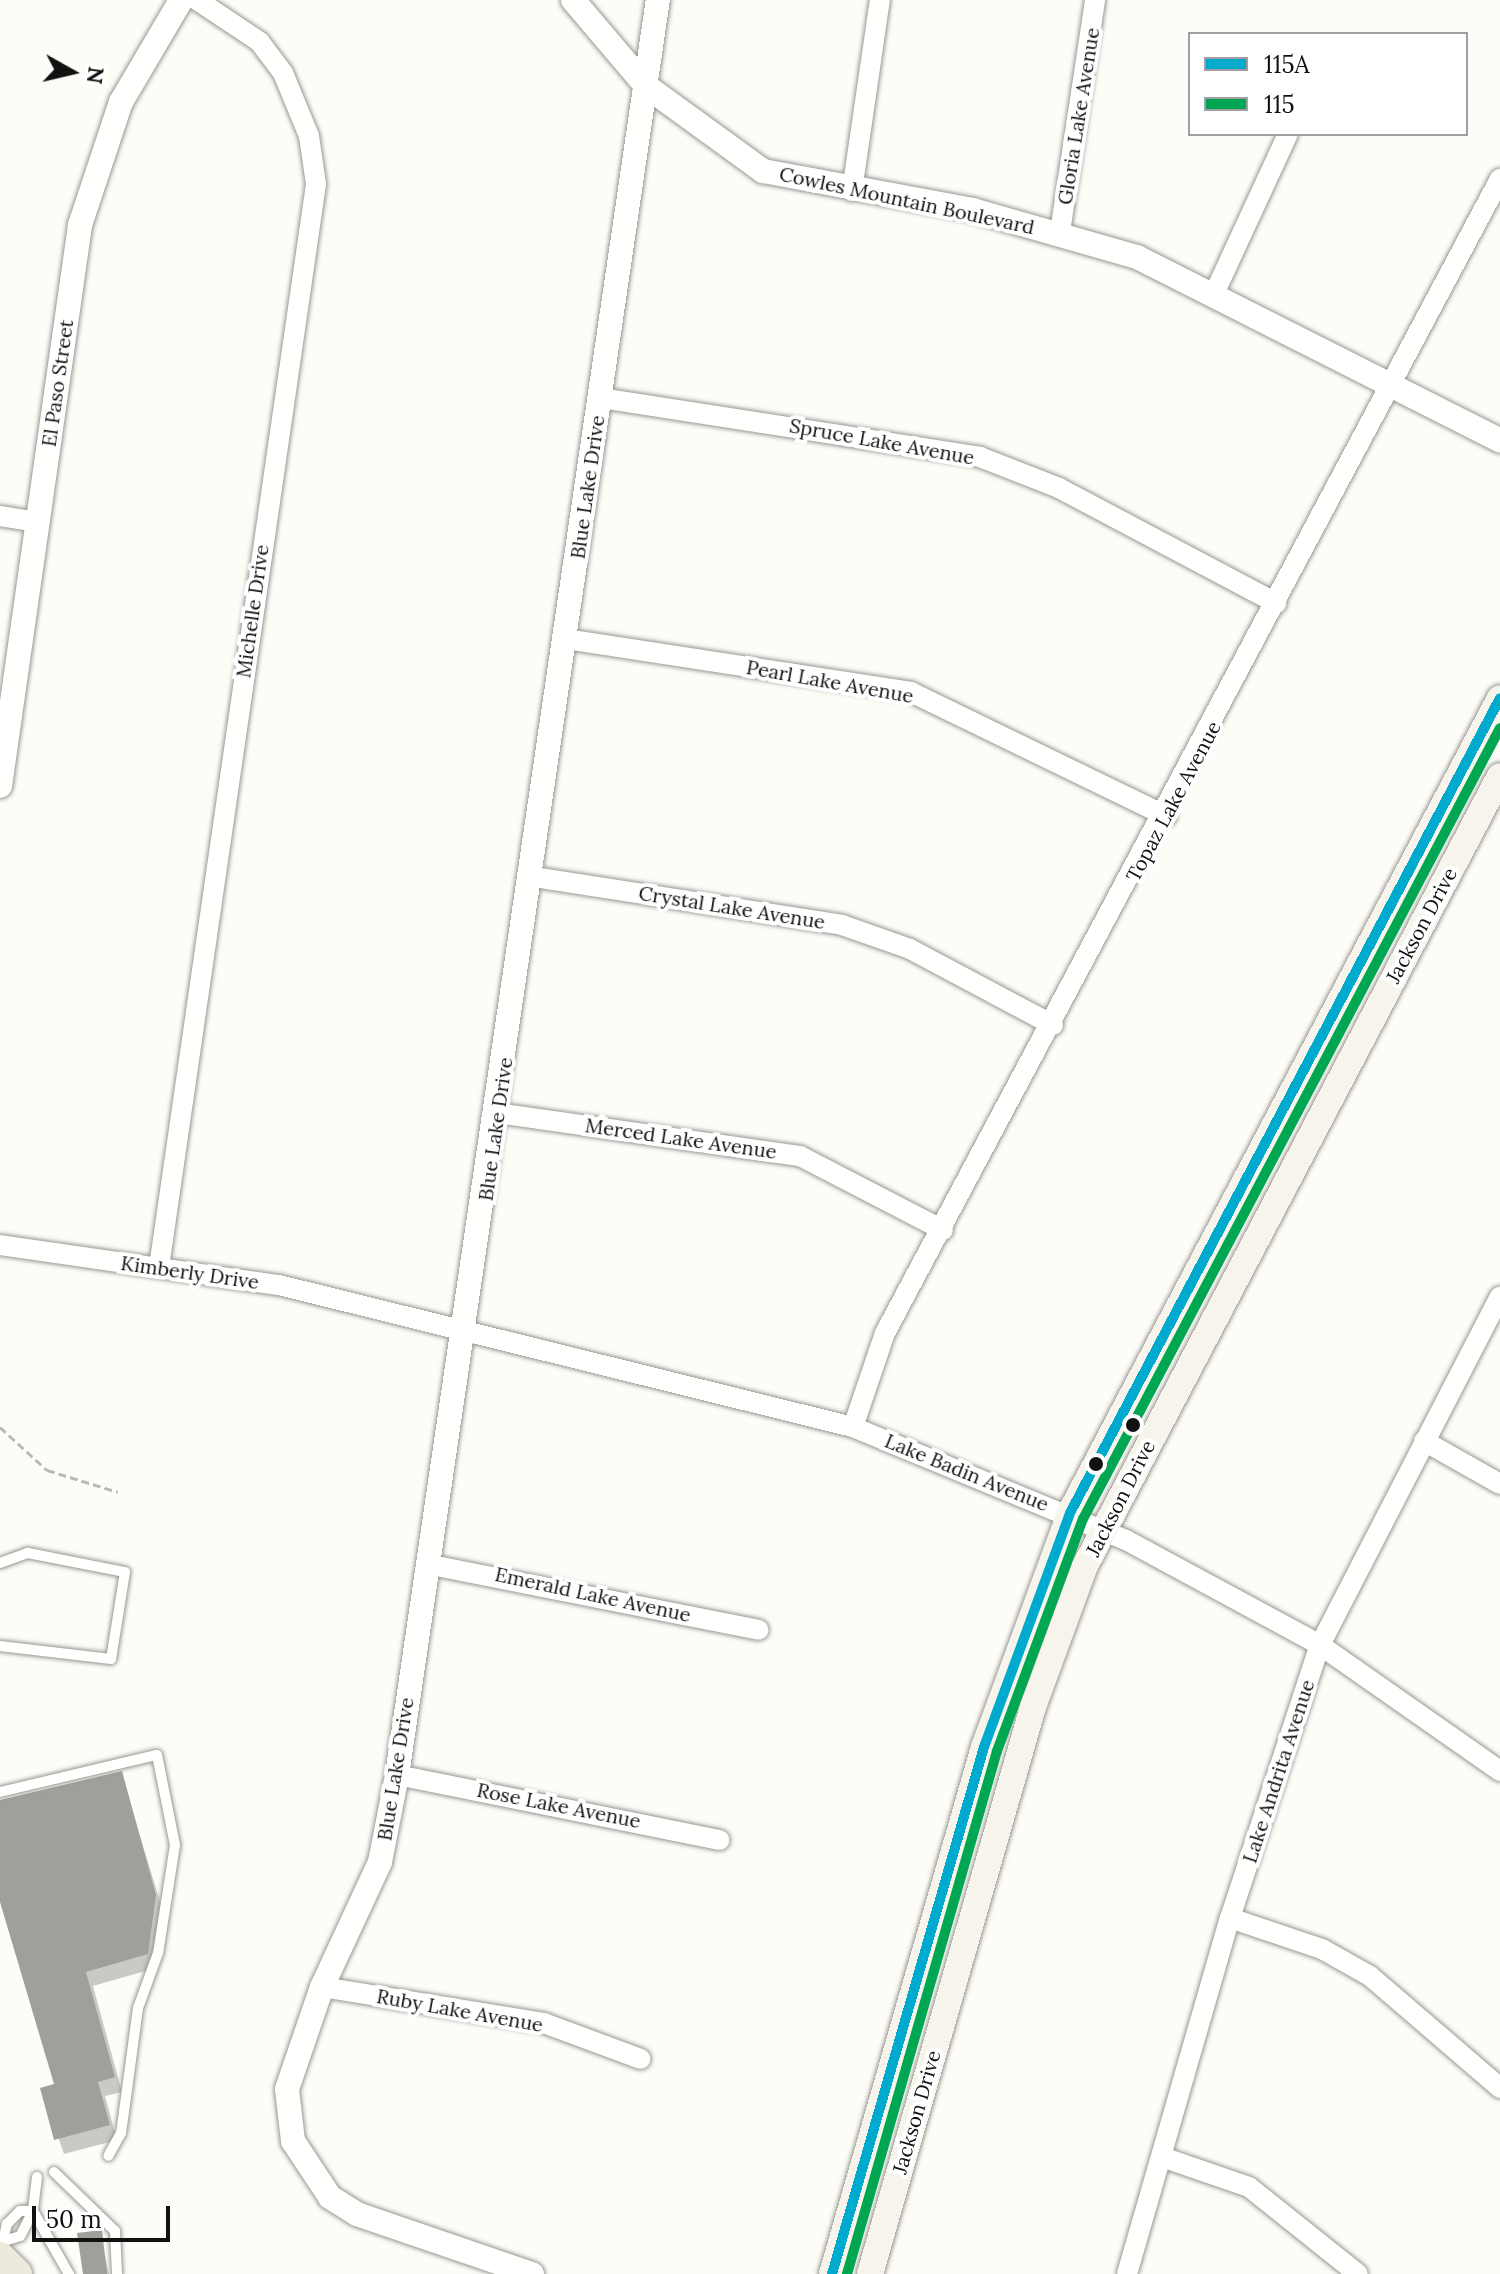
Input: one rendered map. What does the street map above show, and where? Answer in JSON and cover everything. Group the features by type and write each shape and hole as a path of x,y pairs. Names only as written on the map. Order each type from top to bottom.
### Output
{"main road":[{"name":"Jackson Drive","path":"832,2274 984,1747 1070,1513 1500,698"},
{"name":"Jackson Drive","path":"870,2274 1033,1707 1103,1529 1500,776"},
{"path":"3,2251 17,2274"}],"street":[{"name":"El Paso Street","path":"0,786 88,194 121,102 181,0"},
{"name":"Michelle Drive","path":"159,1267 316,184 309,136 283,73 260,42 197,0"},
{"name":"Cowles Mountain Boulevard","path":"573,0 646,86 763,171 1060,232 1214,294 1389,387 1500,440"},
{"name":"Blue Lake Drive","path":"532,2274 357,2214 309,2173 289,2124 291,2072 322,1987 380,1862 397,1775 426,1564 466,1326 533,877 658,0"},
{"path":"852,191 880,0"},
{"name":"Gloria Lake Avenue","path":"1060,232 1095,0"},
{"path":"1214,294 1287,136"},
{"name":"Topaz Lake Avenue","path":"853,1427 885,1333 1166,816 1500,179"},
{"name":"Spruce Lake Avenue","path":"600,398 980,457 1059,488 1276,603"},
{"path":"0,516 37,522"},
{"name":"Pearl Lake Avenue","path":"565,639 911,692 1166,816"},
{"name":"Crystal Lake Avenue","path":"533,877 842,925 910,949 1053,1025"},
{"name":"Merced Lake Avenue","path":"497,1113 800,1156 943,1230"},
{"name":"Kimberly Drive","path":"0,1245 279,1285 377,1311"},
{"name":"Lake Andrita Avenue","path":"1127,2274 1230,1918 1320,1645 1500,1297"},
{"name":"Lake Badin Avenue","path":"377,1311 466,1326 853,1427 1070,1513 1320,1645 1500,1771"},
{"path":"1424,1441 1500,1484"},
{"name":"Emerald Lake Avenue","path":"426,1564 759,1630"},
{"name":"Rose Lake Avenue","path":"397,1775 720,1840"},
{"path":"1230,1918 1322,1949 1370,1976 1500,2088"},
{"name":"Ruby Lake Avenue","path":"322,1987 544,2023 641,2059"},
{"path":"1162,2157 1249,2187 1358,2274"}],"lane":[{"path":"0,1563 28,1553 125,1572 111,1659 0,1646"},
{"path":"0,1792 157,1755 175,1845 158,1953 138,2008 121,2133 108,2156"},
{"path":"54,2172 115,2231 117,2274"},
{"path":"3,2251 20,2236 33,2211 37,2177"},
{"path":"3,2251 7,2224 20,2211 33,2211"},
{"path":"33,2211 69,2274"}],"path":[{"path":"0,1427 47,1470 118,1492"}],"building":[{"path":"122,1771 156,1895 148,1954 86,1972 115,2077 98,2082 110,2125 54,2140 40,2088 54,2084 0,1902 0,1800"},
{"path":"102,2230 107,2274 83,2274 77,2233"}],"transit line":[{"name":"115A","path":"832,2274 984,1747 1070,1513 1500,698"},
{"name":"115","path":"847,2274 997,1751 1083,1519 1500,728"}]}
